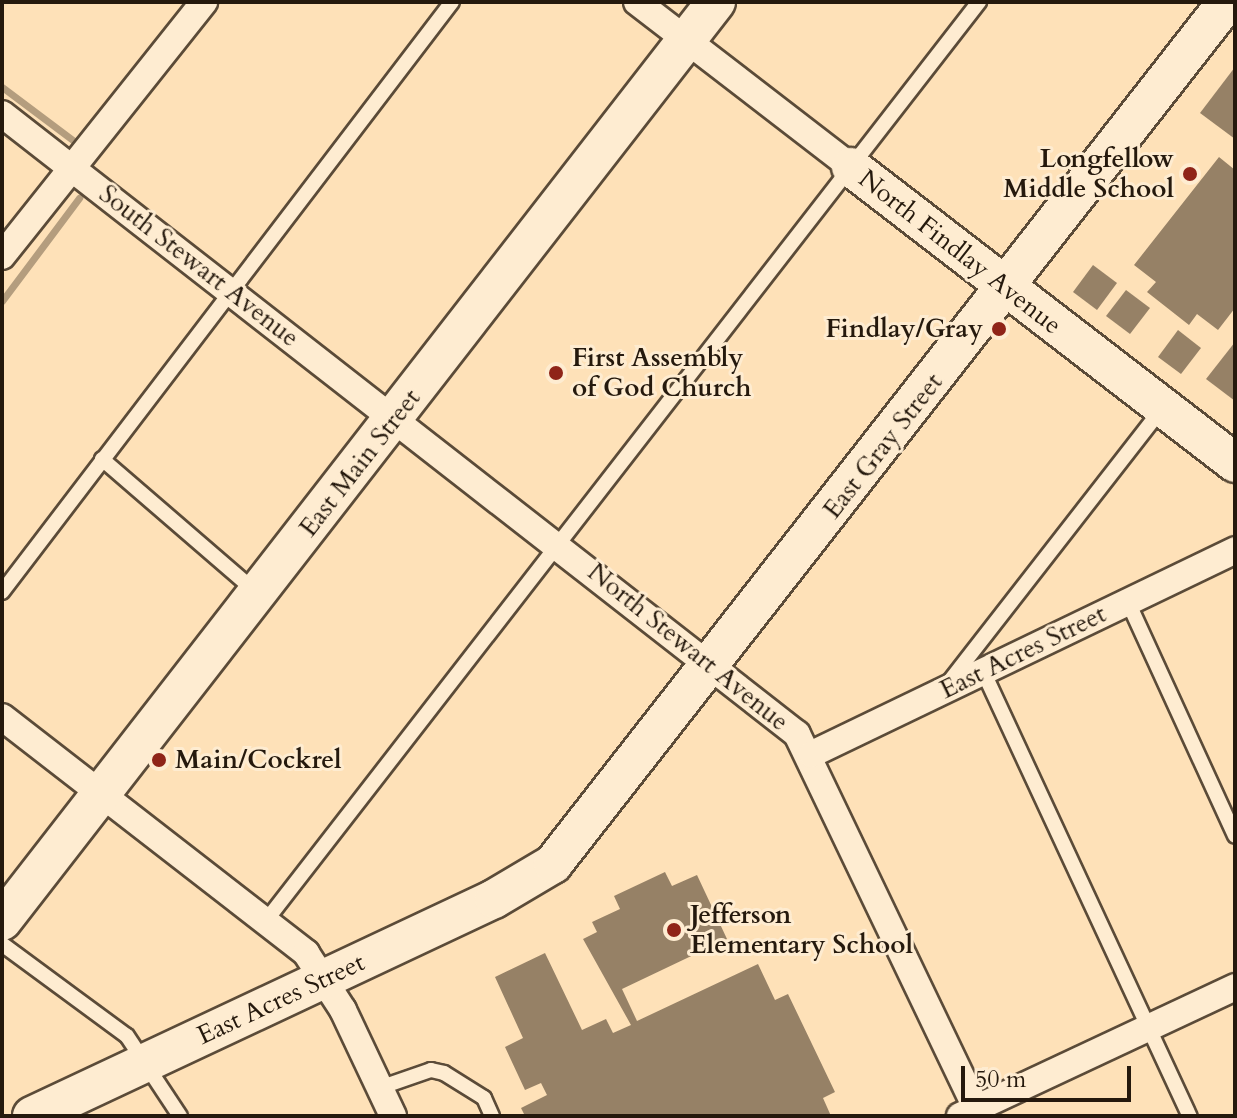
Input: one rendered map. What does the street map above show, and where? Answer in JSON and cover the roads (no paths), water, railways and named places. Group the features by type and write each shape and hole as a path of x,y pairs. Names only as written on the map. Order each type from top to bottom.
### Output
{"street":[{"path":"2,256 204,2"},
{"name":"North Findlay Avenue","path":"637,2 1235,463"},
{"name":"East Main Street","path":"2,921 396,418 716,2"},
{"name":"East Gray Street","path":"530,881 583,833 1227,2"},
{"name":"South Stewart Avenue","path":"2,114 396,418"},
{"name":"North Stewart Avenue","path":"396,418 714,664 812,754 972,1113"},
{"name":"East Acres Street","path":"812,754 1235,550"},
{"path":"2,717 265,922 325,979 393,1116"},
{"name":"East Acres Street","path":"32,1116 530,881"},
{"path":"972,1113 1235,987"}],"lane":[{"path":"2,592 452,2"},
{"path":"265,922 979,2"},
{"path":"942,691 1163,407"},
{"path":"102,459 258,594"},
{"path":"1128,602 1235,836"},
{"path":"983,671 1190,1116"},
{"path":"2,944 127,1036 180,1116"},
{"path":"379,1088 431,1070 444,1073 484,1098 492,1116"}],"waterway":[{"path":"2,87 74,141"},
{"path":"2,301 79,198"}],"place":[{"name":"Longfellow Middle School","path":"1190,174"},
{"name":"Findlay/Gray","path":"999,329"},
{"name":"First Assembly of God Church","path":"556,373"},
{"name":"Main/Cockrel","path":"159,760"},
{"name":"Jefferson Elementary School","path":"674,930"}]}
